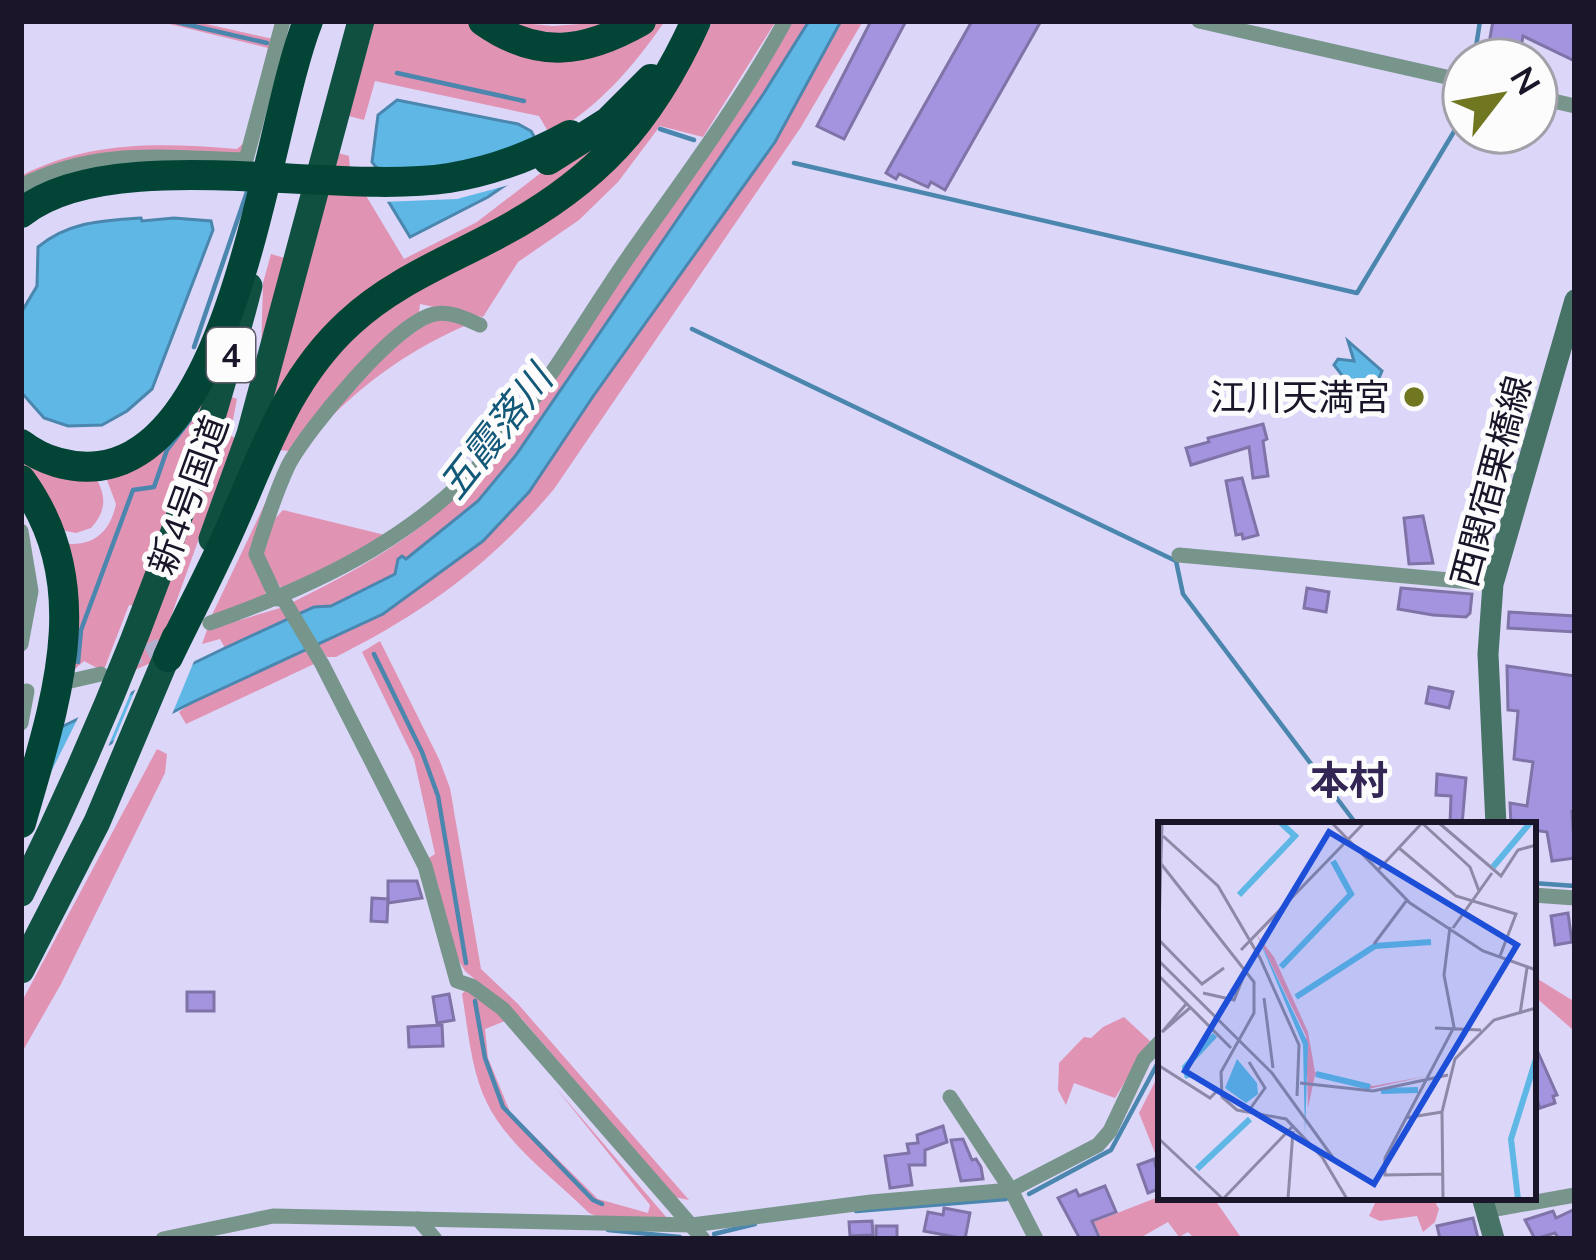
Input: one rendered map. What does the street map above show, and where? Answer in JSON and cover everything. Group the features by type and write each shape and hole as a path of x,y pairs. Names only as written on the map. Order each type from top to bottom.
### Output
{"highway":[{"path":"21,444 52,461 74,466 115,463 152,444 182,412 209,362 236,283 308,21"},
{"name":"新4号国道","path":"21,893 76,778 109,677 168,550 232,351 317,21"},
{"name":"新4号国道","path":"21,970 126,756 250,434 361,21"},
{"path":"483,21 520,41 549,49 583,47 641,21"},
{"path":"21,213 62,190 127,177 381,183 449,178 517,160 573,140 638,78 679,21"},
{"path":"167,657 234,521 278,415 328,344 397,286 550,205 590,174 648,111 695,21"},
{"path":"21,232 65,203 119,191 382,196 449,191 515,175 630,103 695,21"},
{"path":"21,480 52,533 65,580 64,634 40,692 21,822"}],"main road":[{"name":"西関宿栗橋線","path":"1496,822 1488,658 1492,584 1567,357 1575,301"},
{"path":"1484,1204 1494,1239"}],"street":[{"path":"21,186 86,160 246,160 283,21"},
{"path":"210,622 283,602 362,559 430,512 499,444 727,115 785,21"},
{"path":"1199,21 1440,76"},
{"path":"480,325 446,313 430,314 406,329 335,400 288,467 256,554 318,656 425,866 458,981 503,1010 698,1232"},
{"path":"21,531 31,591 21,644"},
{"path":"1179,555 1492,584"},
{"path":"21,723 40,692 109,677"},
{"path":"1536,895 1575,898"},
{"path":"163,1239 273,1216 698,1232 871,1202 1011,1190 1098,1145 1144,1059 1158,1044"},
{"path":"950,1097 1011,1190 1036,1239"},
{"path":"1536,1199 1575,1195"},
{"path":"1484,1204 1524,1200"},
{"path":"418,1219 435,1239"}],"shaded area":[{"path":"157,21 193,21 273,39 245,149 242,153 107,156 52,168 21,182 21,176 47,164 100,150 153,145 237,149 246,141 268,48"},
{"path":"375,21 469,21 499,42 665,21 614,85 550,135 539,116 375,81 364,120 349,116"},
{"path":"501,21 553,26 622,21 562,36"},
{"path":"713,21 776,21 703,137 660,126 618,182 579,220 518,262 483,317 420,304 419,313 292,451 274,450 306,389 374,315 498,246 692,61"},
{"path":"792,21 809,21 516,455 478,501 399,564 396,573 330,606 299,615 293,602 399,542 491,461"},
{"path":"841,21 863,21 801,127 554,489 454,585 368,640 327,657 318,645 383,614 529,492 775,142"},
{"path":"602,138 579,171 443,251 268,411 338,153 349,156 350,169 404,259 477,222 542,172"},
{"path":"271,254 288,259 261,355 263,283"},
{"path":"432,319 469,324 393,365 327,421 383,356"},
{"path":"224,347 134,606 129,605 105,667 84,661 74,670 62,543 91,541 104,530 116,504 104,472"},
{"path":"234,377 232,397 237,399 230,435 235,438 155,661 128,673"},
{"path":"21,454 97,480 103,505 91,528 76,533 61,530 21,472"},
{"path":"280,472 253,547 265,595 211,617"},
{"path":"283,510 389,536 282,589 261,559 273,521"},
{"path":"280,608 291,620 225,648 220,639 202,644 207,630"},
{"path":"380,641 450,788 481,969 518,1004 689,1200 674,1197 522,1019 465,971 452,949 438,885 427,859 435,854 414,759 362,652"},
{"path":"309,650 314,664 186,724 179,712 193,702"},
{"path":"157,749 167,754 165,773 61,984 21,1054 21,1003"},
{"path":"1536,978 1575,1002 1575,1039 1572,1029 1536,998"},
{"path":"466,990 481,997 505,1021 485,1029 488,1058 510,1112 598,1199 648,1213 650,1205 555,1087 667,1218 601,1218 589,1213 507,1134 477,1077 462,994"},
{"path":"1124,1017 1150,1041 1115,1098 1074,1083 1066,1105 1058,1090 1059,1063 1084,1037 1091,1038"},
{"path":"1158,1076 1158,1160 1139,1113"},
{"path":"1158,1197 1215,1200 1242,1239 1195,1239 1188,1232 1179,1237 1168,1222 1138,1239 1102,1239 1094,1222"},
{"path":"1377,1200 1434,1200 1439,1209 1435,1222 1423,1232 1417,1216 1380,1221 1369,1216"}],"water":[{"path":"809,21 841,21 775,142 529,492 483,541 383,614 39,779 51,732 314,607 331,606 395,574 398,559 406,559 478,501 516,455"},
{"path":"397,100 518,124 531,131 546,157 488,197 410,237 379,186 384,177 372,162 378,115"},
{"path":"141,218 211,221 213,230 152,389 102,425 68,426 44,418 21,392 21,313 37,286 38,247 74,227"},
{"path":"1348,341 1382,371 1370,399 1356,393 1334,365 1338,359 1354,361"}],"pier":[{"path":"550,161 520,182 457,199 382,202 373,188"},
{"path":"197,654 168,724 109,752 138,683"},
{"path":"134,685 105,754 46,782 82,710"}],"building":[{"path":"871,21 906,21 844,139 817,126"},
{"path":"972,21 1041,21 945,190 899,174 896,179 886,173"},
{"path":"1493,21 1575,21 1575,61 1560,54 1560,36 1490,36"},
{"path":"1263,424 1268,476 1253,478 1249,447 1191,465 1186,448"},
{"path":"1242,478 1258,535 1243,539 1242,534 1236,535 1226,481"},
{"path":"1423,516 1433,563 1409,564 1404,518"},
{"path":"1307,588 1329,592 1326,612 1304,608"},
{"path":"1401,588 1472,594 1470,613 1466,617 1398,609"},
{"path":"1509,612 1575,616 1575,632 1508,628"},
{"path":"1507,666 1575,676 1575,858 1552,861 1547,832 1536,830 1536,822 1511,822 1510,803 1527,806 1533,762 1514,759 1518,711 1508,710"},
{"path":"1429,687 1453,692 1449,708 1426,703"},
{"path":"1437,774 1466,778 1462,822 1450,822 1451,796 1436,795"},
{"path":"388,881 417,881 422,898 388,903"},
{"path":"372,898 388,899 387,922 371,921"},
{"path":"1568,913 1572,942 1555,945 1551,916"},
{"path":"187,992 214,992 214,1011 187,1011"},
{"path":"449,994 454,1020 437,1023 433,997"},
{"path":"442,1025 443,1046 409,1047 408,1027"},
{"path":"1536,1048 1557,1095 1553,1096 1555,1103 1540,1108"},
{"path":"943,1126 947,1142 925,1150 925,1165 909,1165 912,1185 890,1188 885,1156 909,1153 907,1144 918,1143 917,1135"},
{"path":"963,1139 983,1179 961,1181 951,1140"},
{"path":"1154,1159 1158,1189 1148,1193 1138,1165"},
{"path":"1105,1186 1116,1212 1092,1221 1100,1239 1080,1239 1058,1198"},
{"path":"944,1208 970,1213 965,1239 924,1231 928,1212 943,1215"},
{"path":"1575,1209 1575,1239 1559,1239 1555,1233 1535,1239 1525,1220 1553,1211 1556,1218"},
{"path":"1473,1218 1478,1238 1440,1239 1437,1226"},
{"path":"872,1221 873,1235 850,1236 849,1222"},
{"path":"876,1226 897,1226 897,1239 876,1239"}],"waterway":[{"path":"172,21 267,43"},
{"path":"1478,36 1480,21"},
{"path":"397,73 524,101"},
{"path":"660,129 694,140"},
{"path":"794,163 1357,293 1440,155"},
{"path":"194,347 248,189"},
{"path":"692,329 1176,561 1183,594 1355,822"},
{"path":"78,662 81,630 133,490 154,487 167,450 196,412"},
{"path":"374,654 438,796 466,963"},
{"path":"1536,883 1575,886"},
{"path":"475,1001 485,1058 503,1107 602,1204"},
{"path":"1029,1194 1111,1150 1158,1063"},
{"path":"856,1211 1006,1199"},
{"path":"714,1234 755,1224"},
{"path":"608,1230 680,1237"}],"tunnel":[{"path":"126,662 174,639"}],"place":[{"name":"江川天満宮","path":"1414,397"}],"district":[{"name":"本村","path":"1349,780"}],"water label":[{"name":"五霞落川","path":"495,432"}]}
